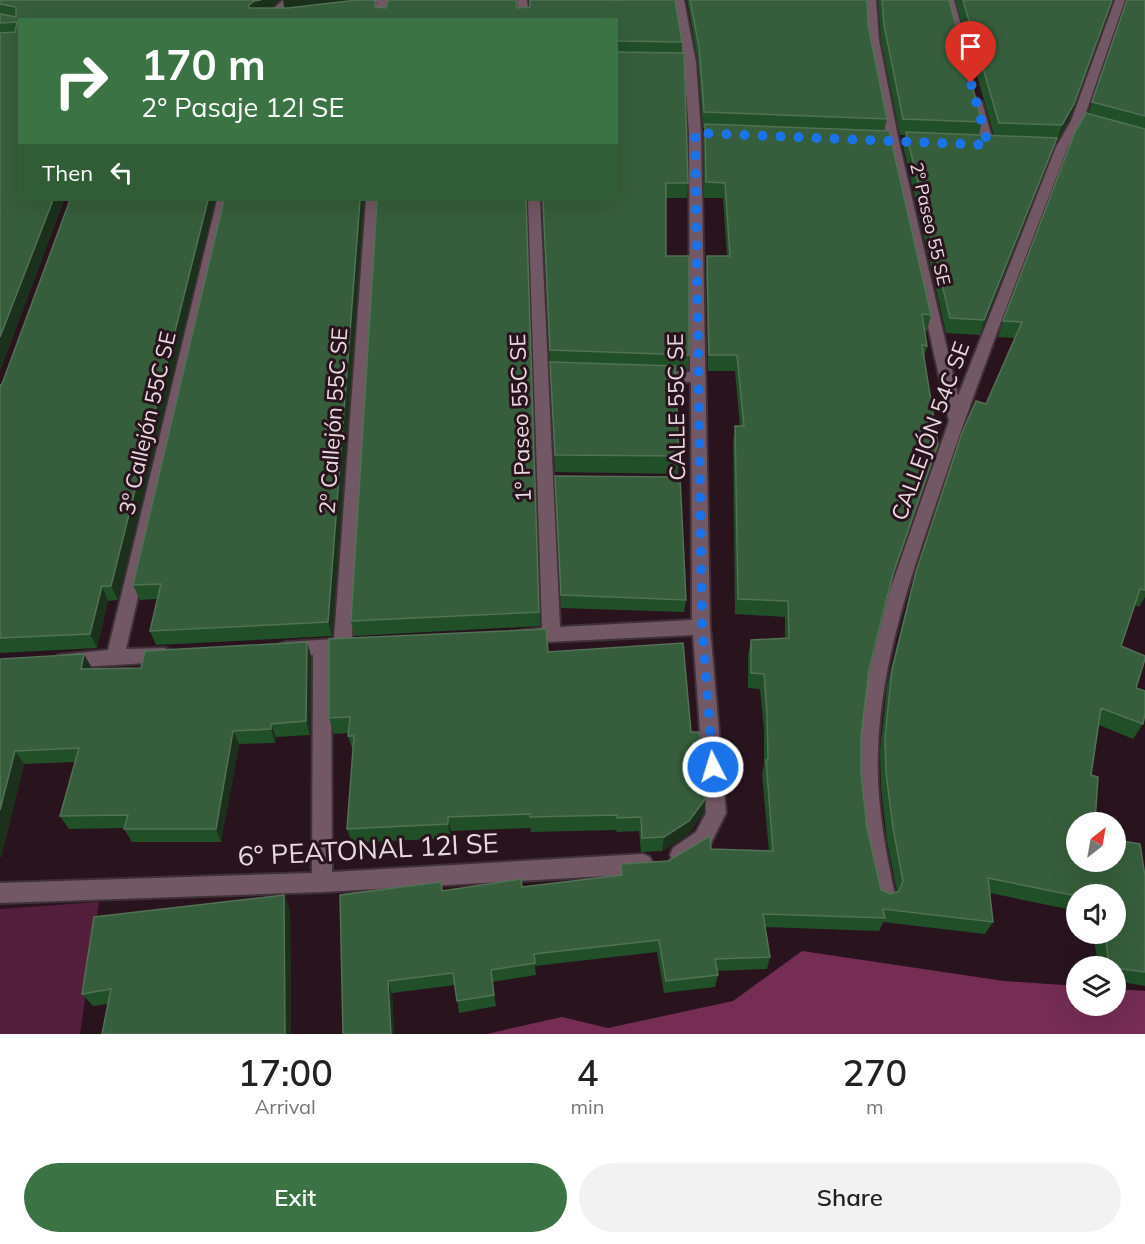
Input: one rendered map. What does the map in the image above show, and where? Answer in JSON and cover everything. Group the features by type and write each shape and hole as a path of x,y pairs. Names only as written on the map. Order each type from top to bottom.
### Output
{"street":[{"path":"264,18 289,0"},
{"path":"337,11 386,3 431,0"},
{"path":"522,0 524,18"},
{"name":"CALLE 55C SE","path":"679,0 685,62 700,134 698,377 693,482 716,813"},
{"name":"2º Paseo 55 SE","path":"871,0 873,40 893,142 956,420"},
{"path":"949,0 961,45"},
{"name":"CALLEJÓN 54C SE","path":"885,895 871,831 868,751 877,667 900,582 956,420 1056,147 1083,122 1120,0"},
{"path":"383,18 386,3"},
{"path":"272,18 290,16"},
{"path":"973,89 987,145"},
{"name":"3º Callejón 55C SE","path":"115,657 223,201"},
{"name":"2º Callejón 55C SE","path":"343,645 372,201"},
{"name":"1º Paseo 55C SE","path":"534,201 546,372 550,480 551,635"},
{"path":"642,375 698,377"},
{"path":"505,637 702,627"},
{"path":"264,650 366,644"},
{"path":"322,648 322,882"},
{"path":"46,661 184,654"},
{"name":"6° PEATONAL 12I SE","path":"0,893 322,882 665,862 692,849 709,833 716,813"}],"shaded area":[{"path":"99,902 80,1034 0,1034 0,909"},
{"path":"802,951 1004,981 1066,985 1066,1016 1126,1016 1126,990 1145,991 1145,1034 486,1034 562,1017 608,1028 733,1001"}],"building":[{"path":"0,0 261,0 254,1 248,6 250,8 288,8 375,0 375,7 386,8 388,0 516,0 517,8 530,7 530,0 675,0 682,42 618,41 618,18 18,18 18,201 53,201 0,337 0,33 15,32 17,22 0,23 0,14 16,17 16,7 0,4"},
{"path":"690,0 867,0 868,25 887,119 704,112 699,47"},
{"path":"882,0 949,0 982,122 903,119 884,25"},
{"path":"963,0 1112,0 1074,104 1062,125 999,123"},
{"path":"1127,0 1145,0 1145,116 1092,102"},
{"path":"618,52 684,53 688,183 666,183 666,256 689,256 689,355 550,350 543,201 618,201"},
{"path":"1086,113 1145,129 1145,590 1140,589 1121,646 1145,656 1136,688 1145,691 1145,714 1143,724 1101,708 1091,775 1098,777 1096,812 1066,812 1066,872 1126,872 1126,842 1140,844 1145,876 1145,972 1126,969 1126,956 1108,956 1106,944 1126,944 1126,884 1066,884 1066,894 988,878 993,922 883,909 885,918 763,914 770,957 715,959 718,975 666,981 659,940 534,954 535,963 491,970 494,995 457,1001 453,973 388,981 391,1034 343,1034 340,895 441,882 442,891 521,879 522,887 622,875 621,864 668,861 710,836 711,849 773,851 766,760 768,760 767,714 764,674 751,673 751,640 789,638 788,601 738,599 735,426 744,426 737,355 709,355 707,256 730,256 725,183 706,182 705,124 889,131 931,315 922,314 927,346 922,345 938,444 893,574 869,670 861,736 861,773 867,828 881,890 890,894 899,891 903,881 886,773 885,737 892,670 916,572 962,433 976,401 986,404 1022,322 1003,321 1075,132"},
{"path":"906,132 1057,138 984,320 950,318"},
{"path":"70,201 208,201 111,586 102,586 90,634 0,638 0,385"},
{"path":"224,201 360,201 328,622 150,631 161,584 133,585"},
{"path":"377,201 526,201 539,612 351,621"},
{"path":"550,362 675,366 679,456 555,455"},
{"path":"555,476 680,477 686,600 561,595"},
{"path":"546,629 548,652 683,643 691,732 699,732 706,798 689,821 664,837 642,838 641,817 617,818 617,815 530,817 530,814 448,817 448,824 347,829 354,736 348,736 350,717 329,718 329,639"},
{"path":"307,642 306,721 271,724 271,729 233,731 216,829 124,829 128,815 60,816 79,748 15,751 0,810 0,659 84,654 81,669 141,668 145,651"},
{"path":"284,895 285,1034 102,1034 111,989 82,994 94,917"}],"route":[{"path":"713,767 702,627 695,133 988,145 971,83"}]}
